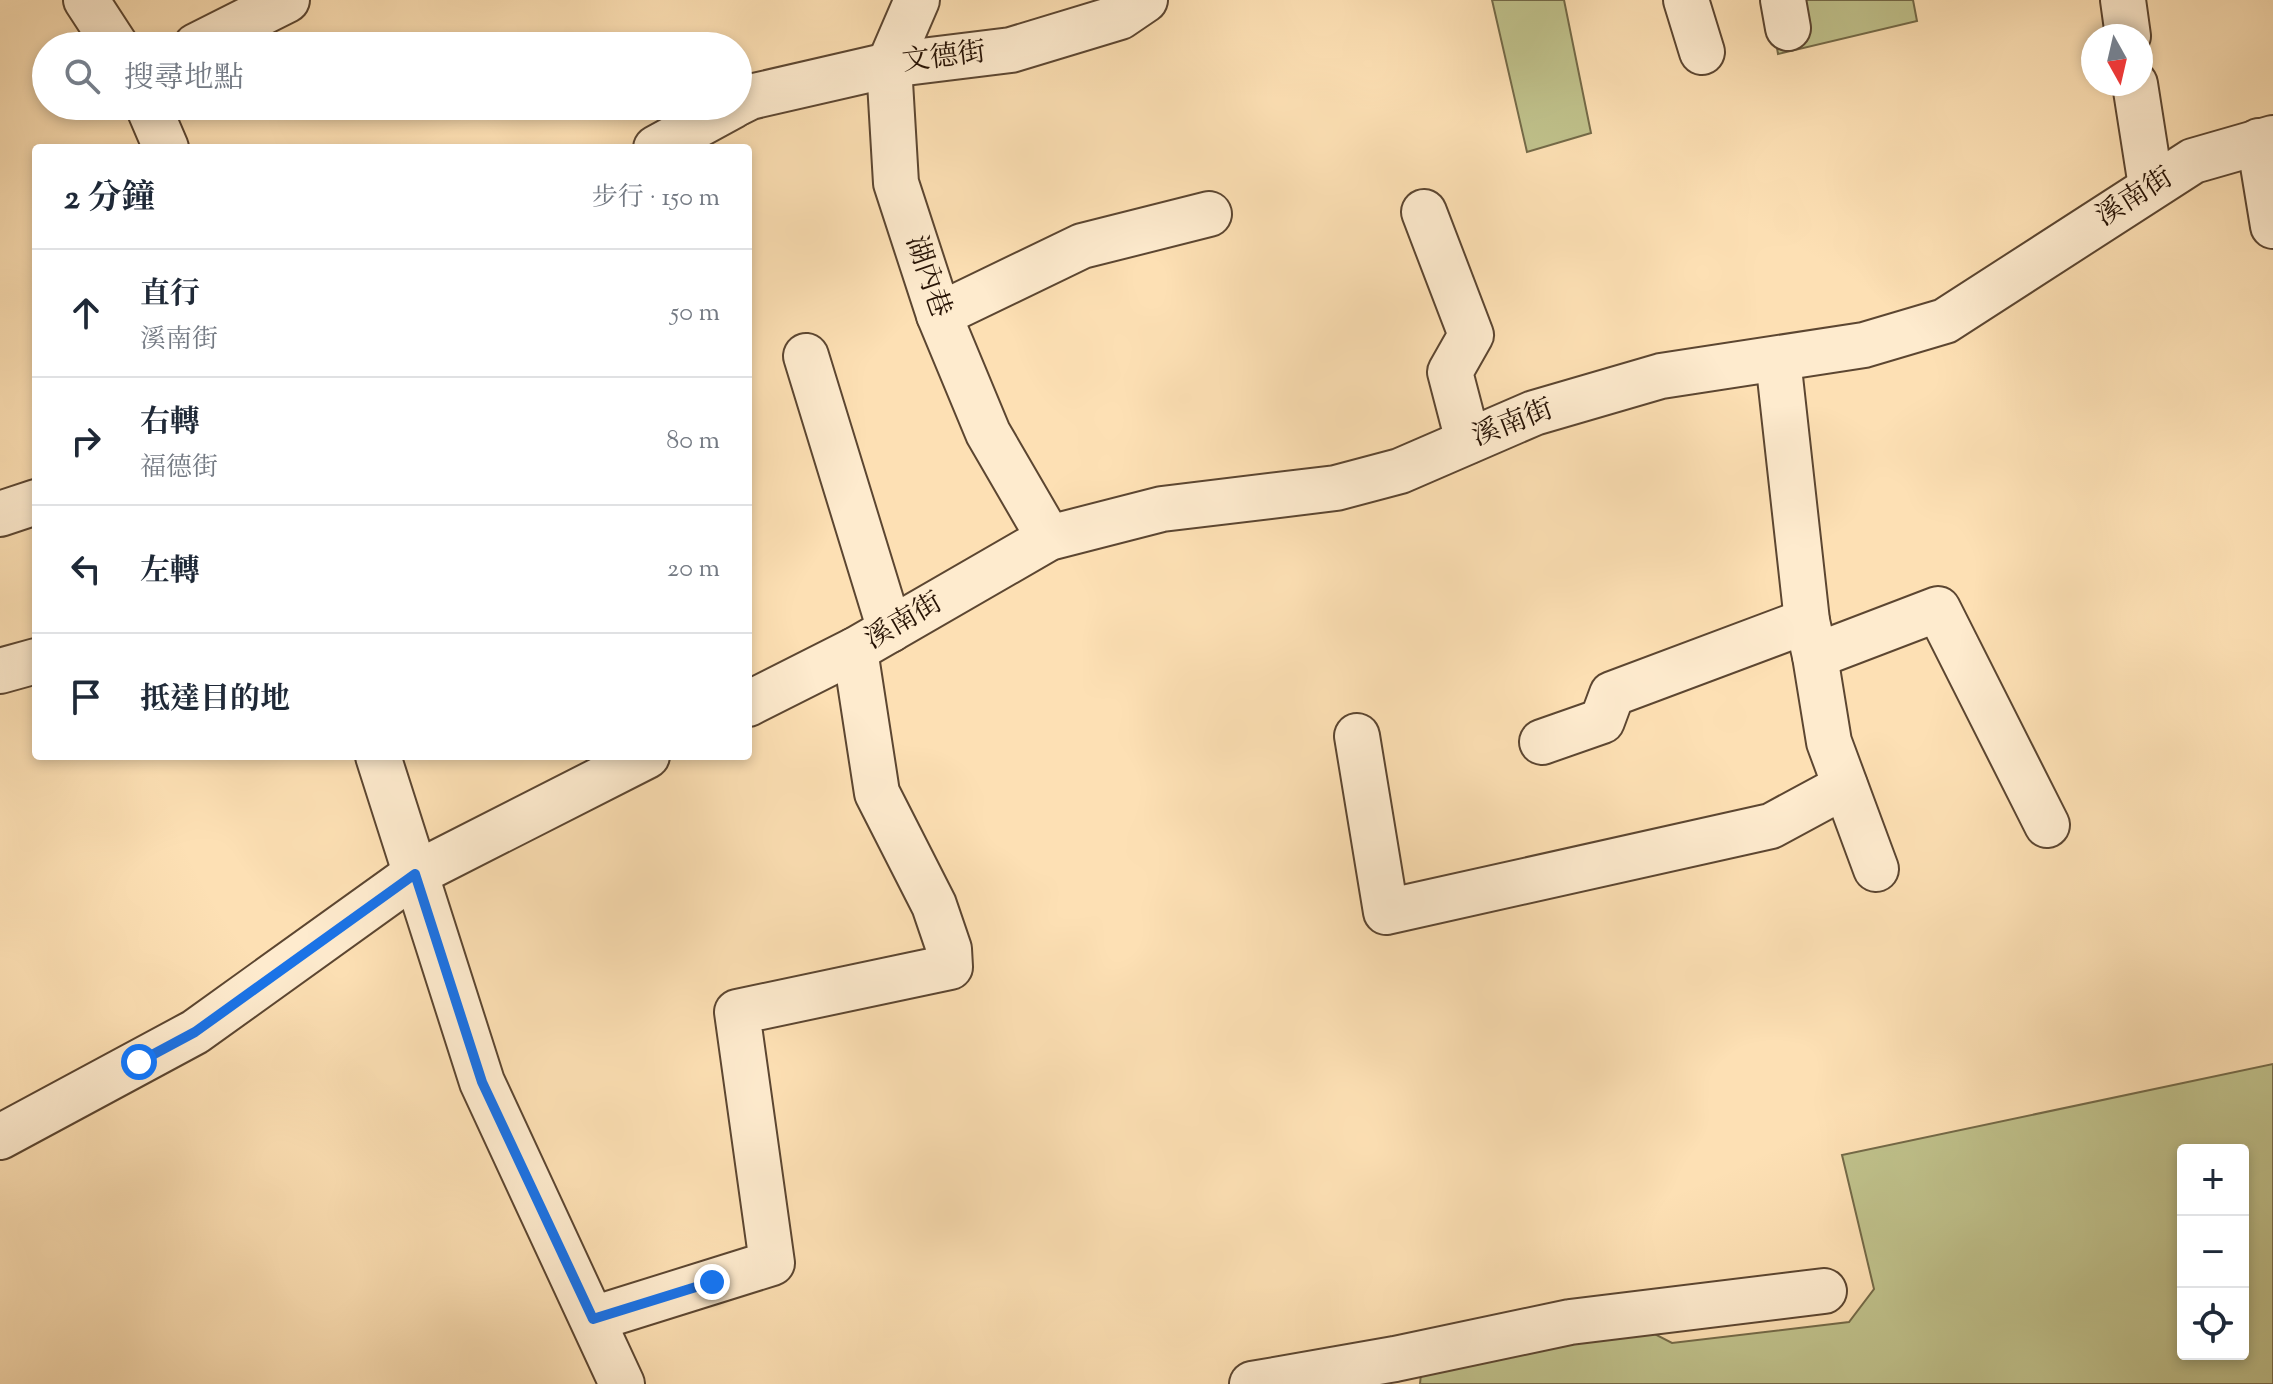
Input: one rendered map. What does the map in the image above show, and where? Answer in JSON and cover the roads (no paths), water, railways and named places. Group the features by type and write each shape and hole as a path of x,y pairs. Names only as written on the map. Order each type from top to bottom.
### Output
{"street":[{"path":"86,0 107,32"},
{"path":"224,32 287,0"},
{"name":"湖內巷","path":"917,0 889,65 896,183 939,315 988,433 1049,538"},
{"name":"文德街","path":"752,97 889,65 1011,50 1120,17 1145,0"},
{"path":"1686,0 1702,52"},
{"path":"2123,0 2126,24"},
{"path":"2137,96 2151,186"},
{"path":"154,120 164,144"},
{"name":"文德街","path":"663,144 708,120"},
{"path":"2266,140 2273,226"},
{"name":"溪南街","path":"752,702 872,640 1049,538 1162,509 1336,488 1400,471 1534,413 1661,376 1864,345 1945,321 2193,161 2266,140"},
{"path":"1424,212 1471,335 1450,372 1468,441"},
{"path":"939,315 1082,246 1209,214"},
{"path":"593,1319 772,1263 737,1012 950,967 949,949 934,905 877,793 872,640 806,356"},
{"path":"1778,359 1811,638 1829,742 1876,869"},
{"path":"0,514 32,503"},
{"path":"1542,742 1602,721 1612,694 1811,638 1938,609 2047,825"},
{"path":"0,671 32,662"},
{"path":"1357,736 1386,912 1771,826 1845,786"},
{"path":"379,760 482,1082 622,1384"},
{"path":"0,1137 195,1032 415,874 639,760"},
{"path":"1252,1384 1395,1359 1570,1322 1824,1291"}]}
